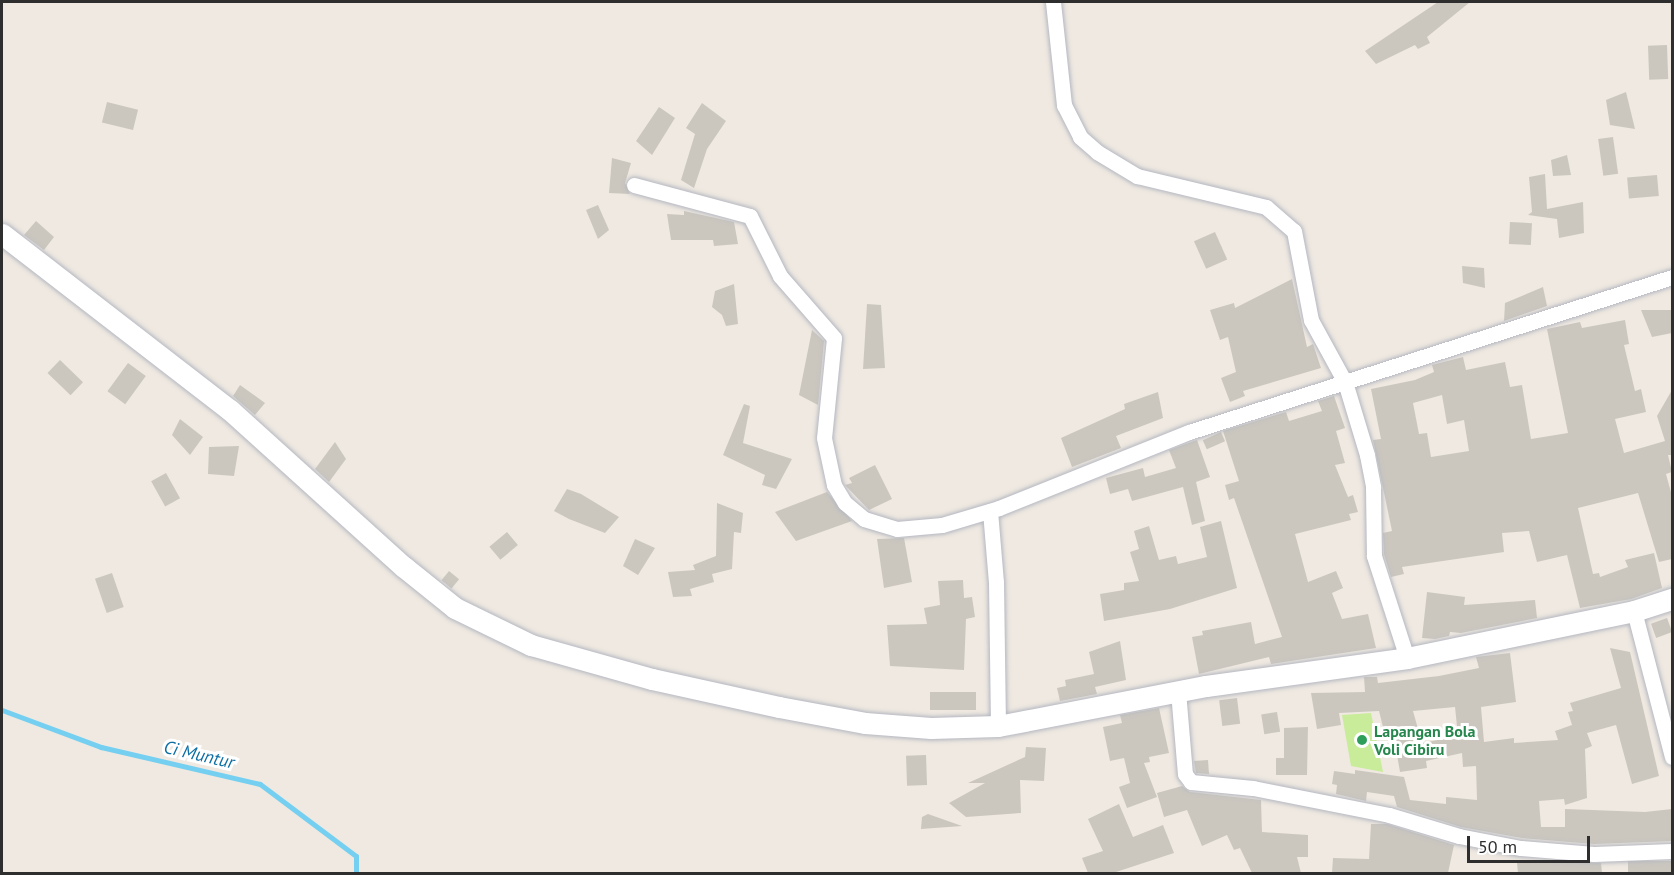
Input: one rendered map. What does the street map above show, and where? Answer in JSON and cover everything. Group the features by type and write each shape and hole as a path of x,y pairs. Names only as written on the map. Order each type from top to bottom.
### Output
{"main road":[{"path":"2,234 230,410 404,567 456,608 484,624 531,645 652,679 779,707 866,723 931,728 998,726 1178,692 1407,658 1634,611 1672,599"}],"street":[{"path":"1053,2 1064,105 1080,137 1097,153 1137,176 1174,188 1254,203 1287,222 1297,240 1314,330 1345,382 1370,470 1372,543 1377,572 1407,658"},
{"path":"634,185 746,213 784,282 831,332 834,346 825,453 834,485 845,503 864,519 897,529 942,525 990,511 1189,432 1672,277"},
{"path":"990,511 996,582 998,726"},
{"path":"1634,611 1672,758"},
{"path":"1178,692 1185,774 1191,782 1237,785 1389,815 1459,836 1521,848 1594,854 1672,851"}],"green space":[{"name":"Lapangan Bola Voli Cibiru","path":"1371,713 1383,772 1351,766 1342,715"}],"building":[{"path":"1438,2 1470,2 1427,37 1430,43 1418,49 1415,45 1376,64 1365,51"},
{"path":"1667,45 1668,79 1649,80 1648,46"},
{"path":"1626,92 1635,129 1610,125 1606,100"},
{"path":"107,102 138,110 133,130 102,122"},
{"path":"702,103 726,121 707,149 694,188 681,180 695,134 686,128"},
{"path":"659,107 675,118 652,155 636,141"},
{"path":"1613,137 1618,174 1603,176 1598,139"},
{"path":"1567,155 1571,175 1553,176 1551,160"},
{"path":"612,158 631,163 625,183 630,194 609,193"},
{"path":"1545,174 1547,209 1583,202 1584,233 1559,238 1557,219 1528,215 1532,212 1529,177"},
{"path":"1657,175 1659,196 1629,199 1627,178"},
{"path":"598,205 609,230 598,239 586,210"},
{"path":"684,211 734,222 738,244 714,246 713,240 671,240 667,214 684,215"},
{"path":"36,221 54,237 44,250 24,235"},
{"path":"1510,222 1532,223 1531,245 1509,244"},
{"path":"1215,232 1227,259 1206,269 1194,241"},
{"path":"1462,266 1484,268 1485,288 1463,283"},
{"path":"1292,279 1307,347 1313,344 1321,368 1243,391 1245,396 1230,402 1221,378 1236,372 1228,337 1220,340 1210,310 1234,303 1235,308"},
{"path":"734,284 738,324 726,326 722,315 712,307 715,291"},
{"path":"1543,287 1547,306 1504,321 1505,303"},
{"path":"867,304 881,305 885,368 863,369"},
{"path":"1641,310 1672,310 1672,333 1652,337"},
{"path":"1625,320 1629,344 1624,345 1635,391 1641,389 1646,412 1615,419 1624,453 1665,441 1657,416 1672,390 1672,455 1668,455 1672,472 1666,474 1672,496 1672,559 1659,562 1638,493 1578,508 1593,574 1599,573 1600,577 1628,567 1625,560 1654,553 1662,588 1631,599 1580,608 1567,555 1537,562 1529,531 1502,533 1504,552 1402,567 1404,574 1391,577 1384,554 1383,533 1392,531 1373,440 1381,439 1371,389 1415,380 1434,372 1432,365 1463,357 1466,370 1505,362 1510,387 1522,385 1531,439 1568,433 1547,329 1580,322 1582,328","holes":["1442,395 1447,424 1464,420 1469,451 1431,457 1427,433 1419,434 1413,403"]},
{"path":"812,330 824,341 818,405 799,395"},
{"path":"60,360 83,382 71,395 47,373"},
{"path":"128,363 146,376 125,404 107,391"},
{"path":"240,385 265,403 255,415 233,396"},
{"path":"1158,392 1163,418 1116,436 1121,448 1072,467 1061,438 1125,409 1124,404"},
{"path":"1334,396 1345,428 1336,431 1345,463 1335,465 1348,497 1353,495 1358,512 1349,514 1351,520 1295,534 1308,582 1336,571 1343,588 1332,593 1342,619 1368,614 1376,648 1271,664 1269,657 1199,674 1192,637 1203,635 1202,631 1251,622 1255,644 1282,637 1234,498 1229,500 1225,485 1239,481 1223,431 1286,412 1289,421 1322,411 1318,401"},
{"path":"744,404 750,406 743,443 792,459 776,489 762,485 765,475 723,455"},
{"path":"180,419 203,437 190,455 172,435"},
{"path":"1221,432 1225,441 1207,449 1203,440"},
{"path":"1197,440 1210,477 1196,482 1205,521 1192,525 1183,487 1132,501 1128,489 1110,494 1106,478 1143,468 1145,477 1176,468 1169,450"},
{"path":"335,442 346,459 329,482 315,469"},
{"path":"239,446 234,476 208,474 209,447"},
{"path":"875,465 892,499 869,510 845,485 852,483 849,478"},
{"path":"166,473 180,498 165,507 151,481"},
{"path":"567,489 581,494 619,517 605,533 554,511"},
{"path":"827,492 852,521 796,541 775,512"},
{"path":"717,503 743,513 741,533 734,532 732,569 712,574 714,582 690,589 692,596 673,597 668,572 695,570 693,565 716,556"},
{"path":"1221,521 1237,588 1170,609 1104,621 1100,594 1124,590 1124,583 1139,581 1130,552 1139,549 1134,531 1149,526 1159,560 1176,556 1178,564 1207,557 1200,527"},
{"path":"507,532 518,545 500,560 489,547"},
{"path":"904,538 912,582 884,588 877,539"},
{"path":"635,539 655,548 638,575 623,566"},
{"path":"449,571 459,579 452,589 441,580"},
{"path":"112,573 124,607 107,613 95,579"},
{"path":"963,580 964,598 972,597 975,617 966,619 964,670 890,666 887,625 927,624 924,608 940,605 938,581"},
{"path":"1427,592 1465,597 1464,605 1535,600 1537,618 1461,633 1450,632 1449,636 1435,639 1422,638"},
{"path":"1667,618 1672,632 1656,638 1651,624"},
{"path":"1120,641 1126,680 1095,687 1097,694 1060,701 1057,688 1066,686 1065,680 1094,674 1089,652"},
{"path":"1610,648 1630,652 1659,776 1632,784 1616,725 1587,733 1592,746 1585,749 1587,798 1565,805 1564,799 1539,801 1541,827 1565,827 1565,809 1645,812 1672,809 1672,841 1594,844 1522,838 1461,827 1397,807 1394,796 1367,792 1366,801 1336,794 1337,785 1332,784 1334,771 1355,774 1355,770 1404,777 1410,800 1446,804 1446,797 1477,800 1476,766 1463,767 1462,753 1426,761 1427,768 1400,772 1393,732 1385,735 1379,711 1339,713 1341,725 1317,729 1311,693 1365,692 1364,677 1377,677 1378,683 1439,676 1479,668 1476,657 1510,653 1516,702 1481,707 1484,742 1514,738 1514,743 1558,740 1555,731 1572,725 1568,712 1573,711 1570,703 1621,688","holes":["1455,707 1458,736 1422,743 1413,711"]},
{"path":"930,692 976,692 976,710 930,710"},
{"path":"1237,698 1240,724 1222,726 1219,700"},
{"path":"1159,708 1169,753 1149,757 1150,762 1144,763 1157,797 1127,808 1119,787 1130,783 1124,758 1110,761 1103,727 1122,723 1120,715"},
{"path":"1277,712 1280,732 1264,734 1261,715"},
{"path":"1308,727 1307,775 1276,775 1276,758 1284,758 1284,728"},
{"path":"1026,747 1046,748 1044,781 1020,780 1021,813 966,817 949,803 985,783 968,783 1025,757"},
{"path":"926,755 927,785 907,786 906,756"},
{"path":"1208,760 1209,774 1196,773 1194,761"},
{"path":"1182,786 1190,792 1261,800 1262,832 1308,835 1308,857 1297,857 1301,873 1252,873 1240,848 1234,850 1227,835 1202,846 1187,810 1164,817 1157,793"},
{"path":"1119,804 1133,837 1163,825 1174,853 1113,873 1088,873 1082,858 1103,851 1088,819"},
{"path":"928,814 962,826 921,829 922,817"},
{"path":"1371,824 1387,824 1454,845 1448,873 1332,873 1333,858 1369,859"},
{"path":"1556,861 1601,863 1602,873 1518,873 1517,863"},
{"path":"1628,861 1672,861 1672,873 1628,873"}],"waterway":[{"name":"Ci Muntur","path":"2,710 101,747 260,784 356,856 356,874"}],"place":[{"name":"Lapangan Bola Voli Cibiru","path":"1362,740"}]}
